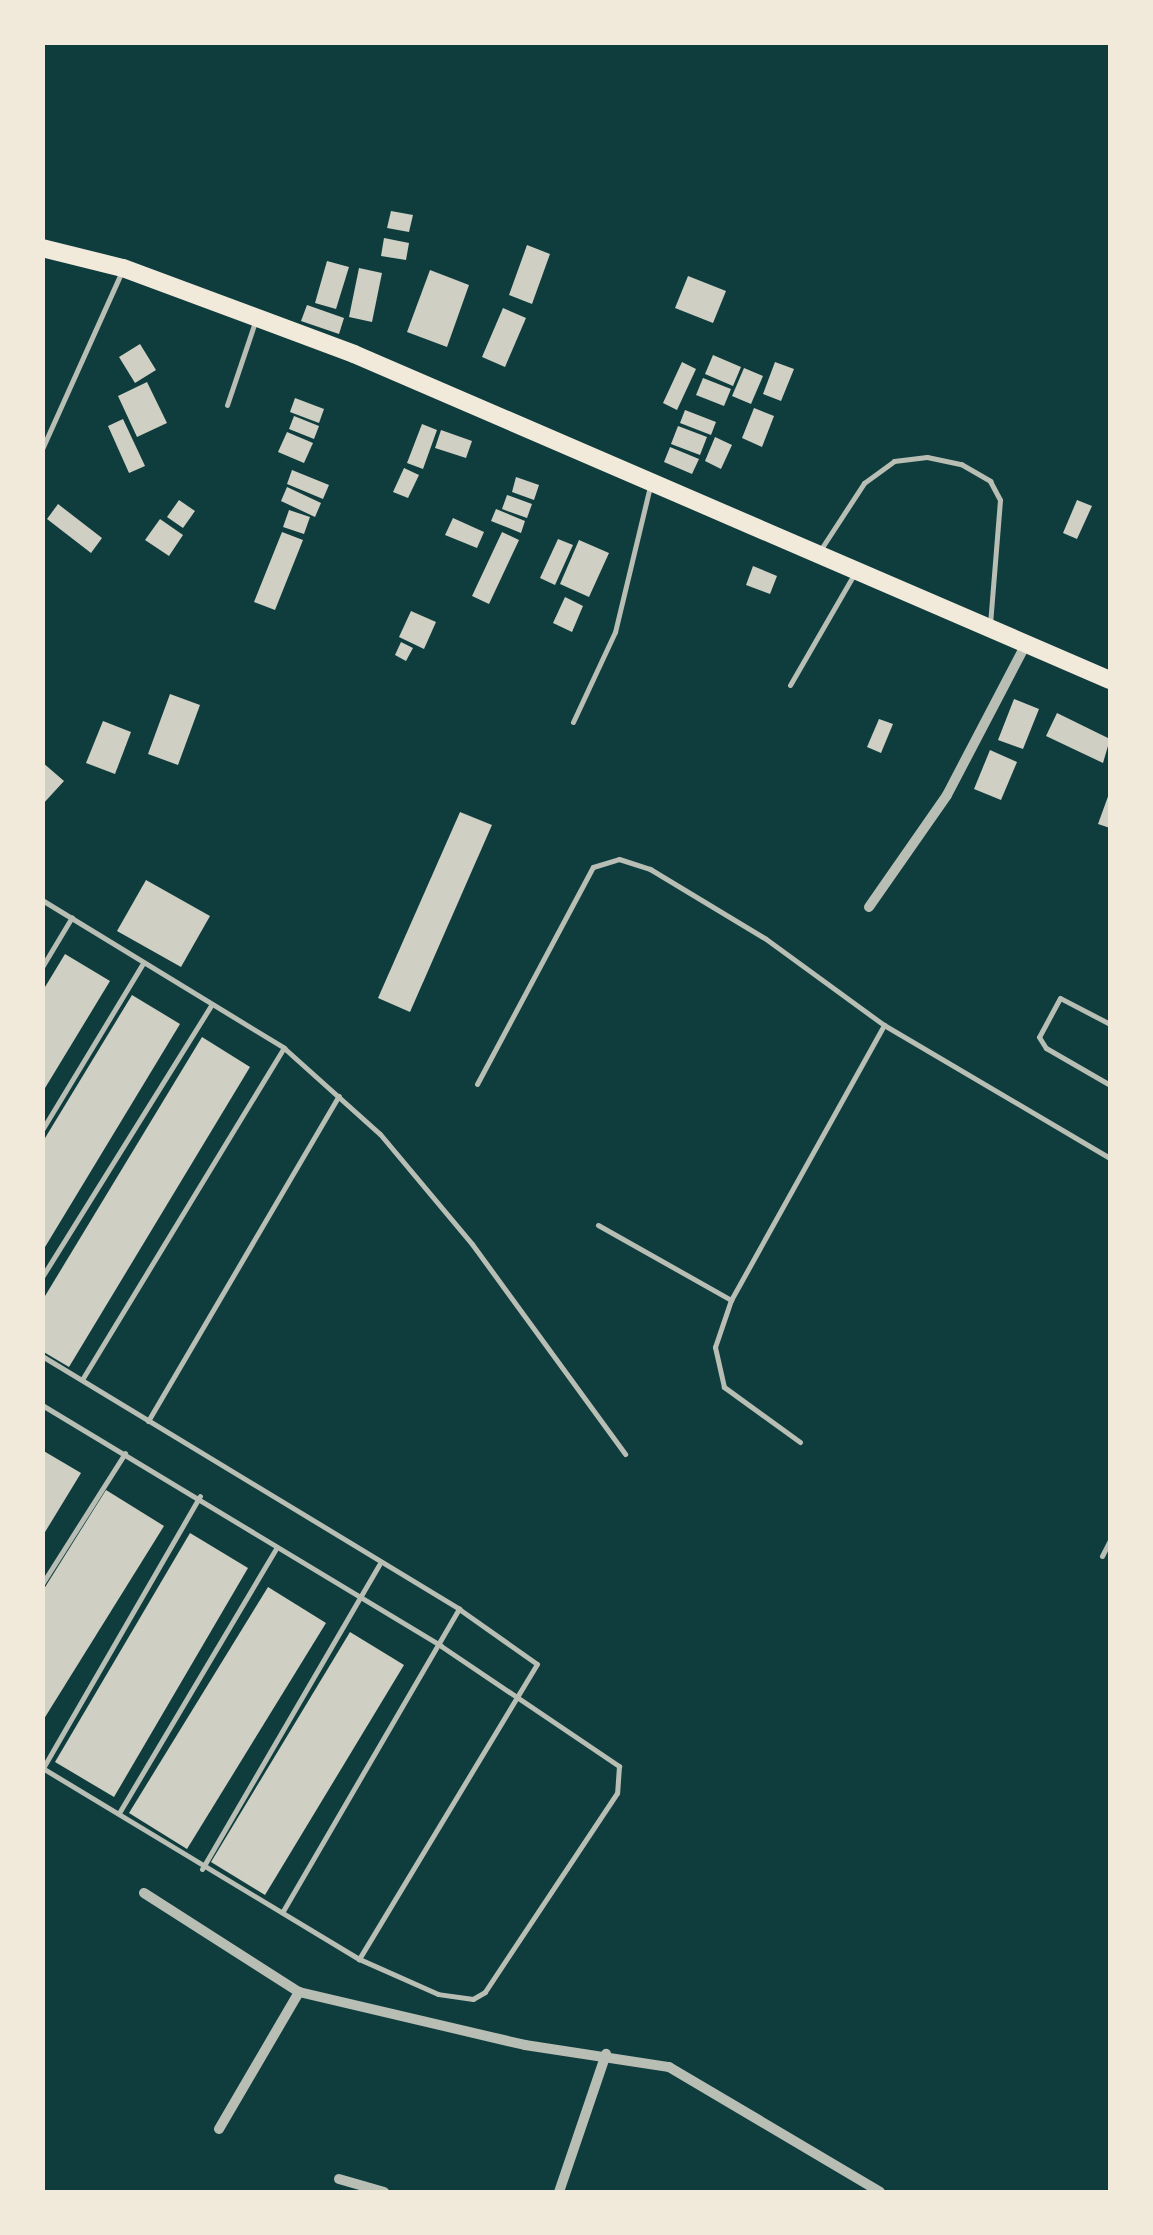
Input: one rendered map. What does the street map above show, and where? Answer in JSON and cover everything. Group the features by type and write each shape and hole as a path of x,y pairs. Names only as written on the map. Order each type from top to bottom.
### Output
{"highway":[{"path":"42,248 124,268 257,316 652,478 1110,680"}],"street":[{"path":"869,907 947,796 1027,641"},
{"path":"144,1893 299,1992 525,2045 606,2054 669,2067 880,2192"},
{"path":"219,2128 299,1992"},
{"path":"559,2192 606,2054"},
{"path":"339,2178 384,2192"}],"lane":[{"path":"42,448 124,268"},
{"path":"227,405 257,316"},
{"path":"819,552 864,483 894,461 927,457 961,464 990,481 1000,500 990,626"},
{"path":"574,722 615,632 633,537 652,478"},
{"path":"790,685 858,570"},
{"path":"477,1084 593,868 612,858 650,869 766,939 884,1025 1110,1158"},
{"path":"42,900 142,965 284,1048 380,1134 472,1244 625,1454"},
{"path":"42,967 72,917"},
{"path":"42,1130 142,965"},
{"path":"1110,1024 1060,998 1039,1038 1046,1048 1110,1084"},
{"path":"42,1277 211,1006"},
{"path":"800,1442 717,1376 714,1347 731,1300 884,1025"},
{"path":"83,1379 284,1048"},
{"path":"148,1421 339,1096"},
{"path":"598,1225 731,1300"},
{"path":"42,1356 379,1565 459,1608 536,1660 522,1699 359,1959"},
{"path":"42,1405 200,1496 276,1549 441,1646 613,1760 622,1776 570,1870 494,1984 473,1999 438,1994 359,1959 283,1911 202,1869 43,1768 200,1496"},
{"path":"42,1584 125,1453"},
{"path":"1102,1556 1110,1540"},
{"path":"118,1814 276,1549"},
{"path":"202,1869 379,1565"},
{"path":"283,1911 441,1646 459,1608"}],"building":[{"path":"391,211 413,215 409,232 387,228"},
{"path":"384,238 409,243 406,260 381,256"},
{"path":"527,245 550,254 532,304 509,295"},
{"path":"327,261 349,267 336,309 315,303"},
{"path":"359,268 382,273 372,322 349,317"},
{"path":"430,270 469,285 447,347 407,332"},
{"path":"688,276 726,291 713,323 675,308"},
{"path":"307,305 344,318 339,334 301,321"},
{"path":"503,308 526,318 505,367 482,357"},
{"path":"140,344 156,370 135,383 119,357"},
{"path":"713,355 741,367 733,386 705,374"},
{"path":"682,362 696,369 677,410 663,403"},
{"path":"775,362 794,369 781,401 763,394"},
{"path":"744,368 763,376 751,404 732,396"},
{"path":"703,378 731,389 724,406 696,395"},
{"path":"147,382 167,423 137,437 118,396"},
{"path":"295,398 324,409 319,423 290,412"},
{"path":"754,408 774,416 762,447 742,438"},
{"path":"685,410 716,422 711,435 680,423"},
{"path":"294,416 319,426 314,439 289,429"},
{"path":"123,419 145,466 129,473 108,426"},
{"path":"422,424 437,430 423,469 407,463"},
{"path":"678,426 707,437 700,455 671,444"},
{"path":"441,430 472,441 466,458 435,448"},
{"path":"287,432 313,443 304,463 278,452"},
{"path":"715,437 732,445 721,469 705,461"},
{"path":"670,447 699,459 692,474 664,462"},
{"path":"404,468 419,475 408,498 393,492"},
{"path":"292,470 329,485 323,499 287,484"},
{"path":"516,477 539,485 534,500 512,492"},
{"path":"287,487 321,503 315,517 281,501"},
{"path":"507,495 532,504 527,518 502,509"},
{"path":"179,500 195,511 183,528 167,517"},
{"path":"1077,500 1092,506 1077,539 1063,533"},
{"path":"58,504 102,538 91,553 47,519"},
{"path":"496,509 525,521 521,533 491,521"},
{"path":"289,510 310,517 304,534 283,527"},
{"path":"453,518 484,532 477,548 445,535"},
{"path":"160,519 183,535 169,556 145,540"},
{"path":"282,532 303,540 275,610 254,602"},
{"path":"502,532 519,540 489,604 472,596"},
{"path":"558,539 573,545 555,585 540,578"},
{"path":"579,540 609,553 589,597 560,584"},
{"path":"753,566 777,576 770,594 746,585"},
{"path":"565,597 583,606 572,632 553,623"},
{"path":"411,611 436,622 424,649 399,637"},
{"path":"401,642 413,648 406,661 395,655"},
{"path":"170,694 200,705 178,765 148,754"},
{"path":"1014,699 1039,709 1023,749 998,740"},
{"path":"1057,713 1110,739 1103,763 1046,736"},
{"path":"879,719 893,724 881,753 867,747"},
{"path":"103,721 131,732 115,774 86,763"},
{"path":"990,750 1017,762 1001,800 974,789"},
{"path":"42,762 64,781 42,805"},
{"path":"1110,791 1110,828 1098,824"},
{"path":"460,812 492,825 410,1012 378,998"},
{"path":"146,880 210,916 181,967 117,931"},
{"path":"65,954 110,981 42,1093 42,992"},
{"path":"132,995 180,1024 42,1252 42,1143"},
{"path":"202,1037 250,1067 69,1367 42,1351 42,1301"},
{"path":"42,1450 81,1473 42,1537"},
{"path":"106,1490 164,1526 42,1722 42,1592"},
{"path":"190,1533 248,1568 114,1797 55,1762"},
{"path":"268,1587 326,1623 187,1849 129,1813"},
{"path":"350,1632 404,1665 265,1895 211,1862"}]}
